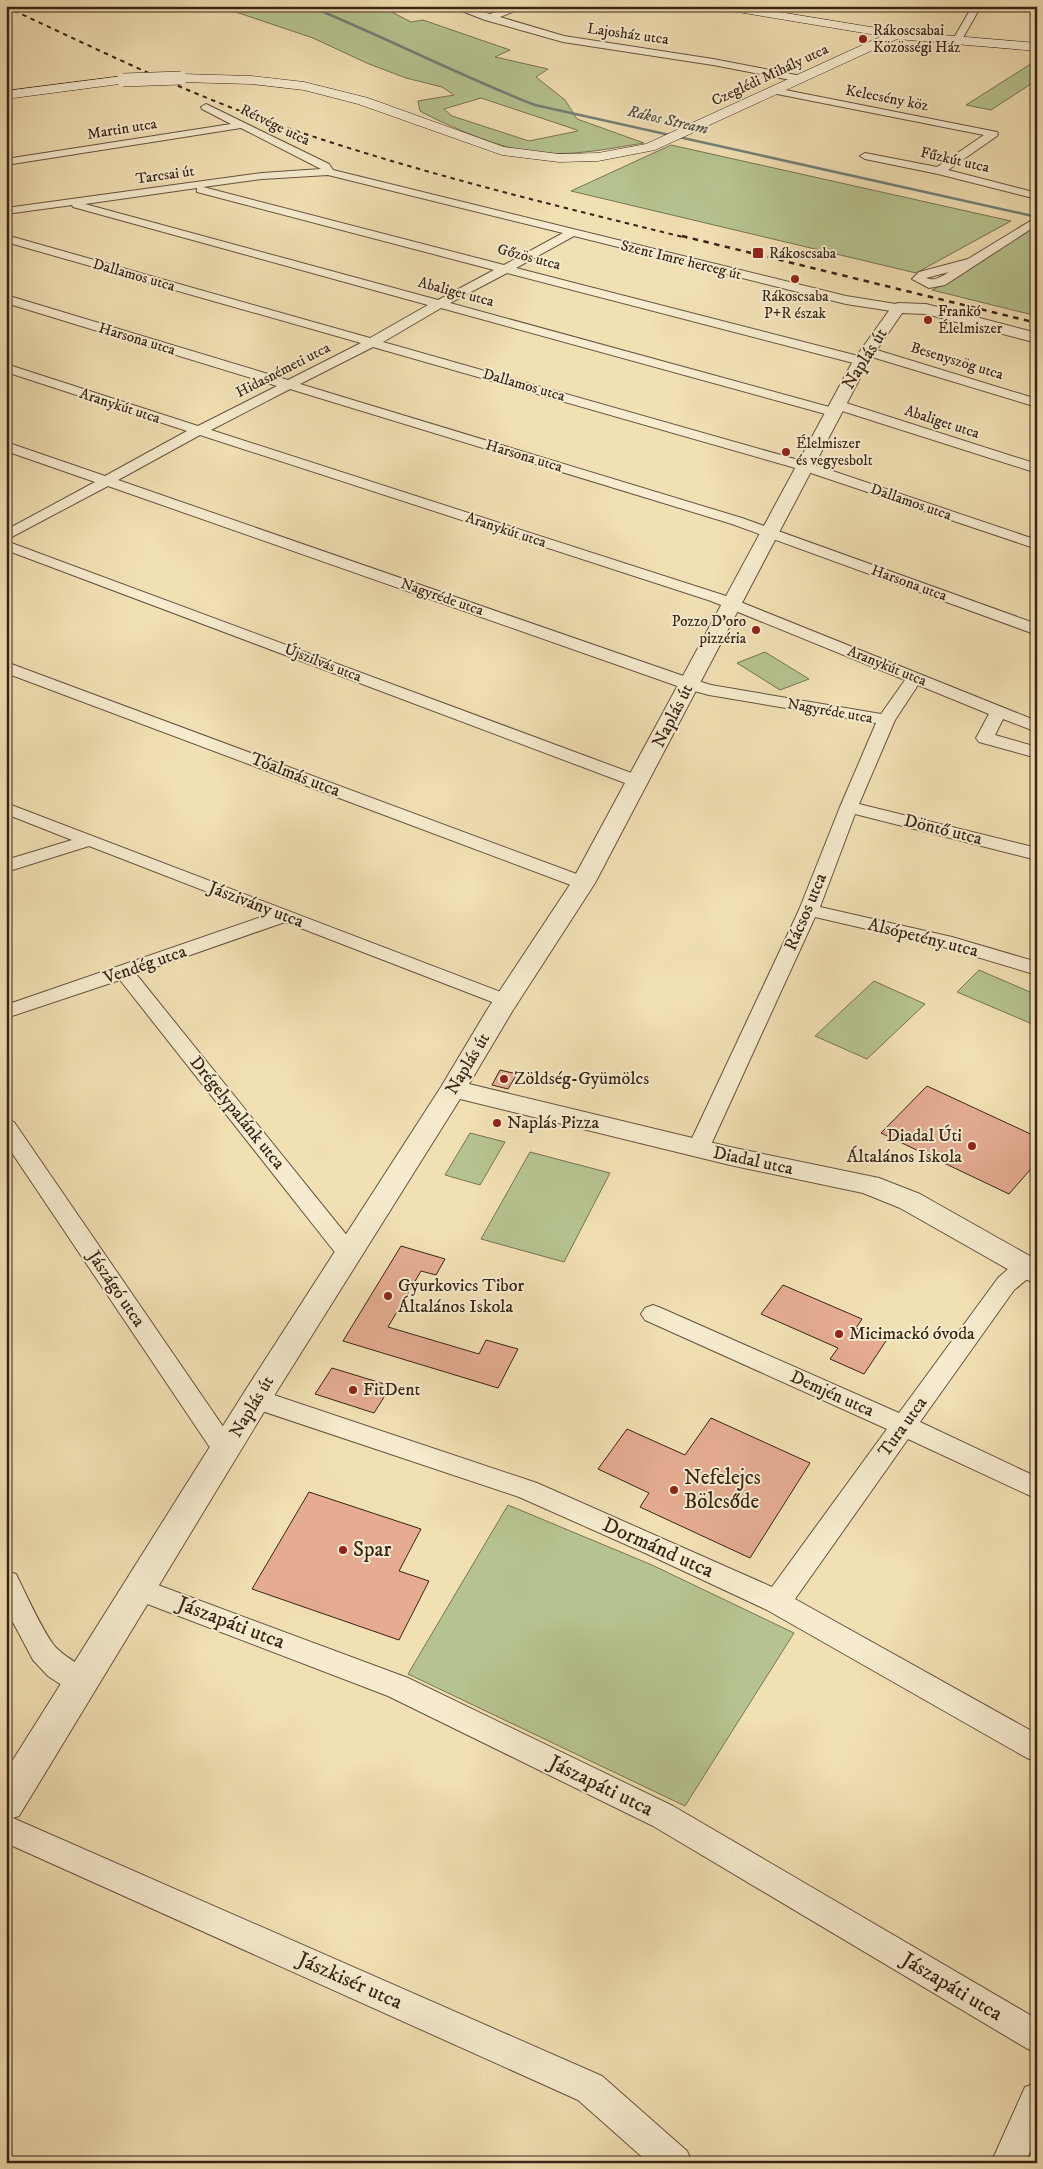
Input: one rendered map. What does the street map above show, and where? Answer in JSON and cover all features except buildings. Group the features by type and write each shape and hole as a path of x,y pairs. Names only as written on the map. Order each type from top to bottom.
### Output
{"main road":[{"path":"720,6 895,35 1037,47"},
{"name":"Czeglédi Mihály utca","path":"6,95 123,80 181,78 251,80 329,91 363,101 482,145 524,154 576,158 630,152 667,140 895,35"}],"street":[{"name":"Lajosház utca","path":"453,6 563,39 713,62 801,79"},
{"path":"488,18 523,6"},
{"path":"946,6 975,8 957,41"},
{"name":"Kelecsény köz","path":"775,91 993,134 939,171"},
{"name":"Rétvége utca","path":"206,107 325,166 328,172"},
{"name":"Martin utca","path":"6,162 242,125"},
{"name":"Fűzkút utca","path":"865,156 939,171 1037,196"},
{"name":"Tarcsai út","path":"6,211 280,174 328,172"},
{"name":"Szent Imre herceg út","path":"328,172 846,300 898,308 926,309 1037,338"},
{"name":"Gőzös utca","path":"187,187 235,197 508,269 864,356"},
{"name":"Abaliget utca","path":"69,202 439,304 836,408 1037,470"},
{"path":"974,261 1035,221"},
{"name":"Hidasnémeti utca","path":"6,536 198,431 372,342 574,232"},
{"name":"Dallamos utca","path":"6,238 804,466 1037,545"},
{"name":"Harsona utca","path":"6,299 769,532 1037,630"},
{"name":"Naplás út","path":"6,1804 226,1451 256,1399 453,1089 500,1010 583,883 864,356 898,308"},
{"name":"Besenyszög utca","path":"864,356 1037,403"},
{"name":"Aranykút utca","path":"6,368 732,603 1037,727"},
{"name":"Nagyréde utca","path":"6,446 689,684 709,690 886,720"},
{"name":"Újszilvás utca","path":"6,545 638,782"},
{"name":"Tóalmás utca","path":"6,667 583,883"},
{"name":"Rácsos utca","path":"698,1149 809,910 848,808 886,720 915,678"},
{"path":"998,712 985,738 1037,753"},
{"name":"Jászivány utca","path":"6,808 507,1001"},
{"name":"Döntő utca","path":"848,808 1037,854"},
{"path":"6,866 90,840"},
{"name":"Alsópetény utca","path":"809,910 944,941 1037,969"},
{"name":"Vendég utca","path":"6,1012 284,916"},
{"name":"Drégelypalánk utca","path":"124,972 349,1254"},
{"name":"Diadal utca","path":"453,1089 698,1149 869,1184 910,1201 1033,1267"},
{"name":"Jászágó utca","path":"6,1127 226,1451"},
{"name":"Tura utca","path":"777,1602 1006,1284 1033,1267"},
{"name":"Demjén utca","path":"653,1314 904,1426 1037,1489"},
{"name":"Dormánd utca","path":"256,1399 528,1490 777,1602 1037,1749"},
{"path":"6,1582 43,1652 58,1667 82,1683"},
{"name":"Jászapáti utca","path":"139,1589 398,1687 663,1816 1037,2037"},
{"name":"Jászkisér utca","path":"6,1829 590,2088 675,2163"},
{"path":"1008,2163 1037,2099"}],"green space":[{"path":"218,6 380,6 411,22 423,20 510,50 495,57 548,69 536,77 565,100 577,119 644,143 588,152 560,154 520,150 490,142 459,130 420,111 418,101 454,95 442,87 406,78 369,64 313,38","holes":["481,98 577,130 529,141 452,116 444,109"]},
{"path":"1037,60 1037,80 991,110 966,105"},
{"path":"671,145 1011,221 916,273 571,191"},
{"path":"1037,222 1037,316 932,290 947,283"},
{"path":"765,652 809,679 780,690 737,663"},
{"path":"979,970 1037,995 1037,1026 957,992"},
{"path":"874,981 925,1004 867,1059 815,1036"},
{"path":"470,1133 505,1142 480,1185 445,1175"},
{"path":"530,1152 610,1173 564,1262 481,1239"},
{"path":"508,1505 652,1565 794,1633 685,1806 408,1674"}],"waterway":[{"name":"Rákos Stream","path":"309,6 535,105 1037,217"}],"railway":[{"path":"6,7 173,84 276,124 429,172 687,238"},
{"path":"682,236 1037,323"}],"place":[{"name":"Rákoscsabai Közösségi Ház","path":"863,39"},
{"name":"Rákoscsaba","path":"758,253"},
{"name":"Rákoscsaba P+R észak","path":"795,279"},
{"name":"Frankó Élelmiszer","path":"928,320"},
{"name":"Élelmiszer és vegyesbolt","path":"786,452"},
{"name":"Pozzo D'oro pizzéria","path":"756,630"},
{"name":"Zöldség-Gyümölcs","path":"504,1079"},
{"name":"Naplás Pizza","path":"497,1123"},
{"name":"Diadal Úti Általános Iskola","path":"972,1146"},
{"name":"Gyurkovics Tibor Általános Iskola","path":"388,1296"},
{"name":"Micimackó óvoda","path":"839,1334"},
{"name":"FitDent","path":"353,1390"},
{"name":"Nefelejcs Bölcsőde","path":"674,1490"},
{"name":"Spar","path":"343,1550"}]}
